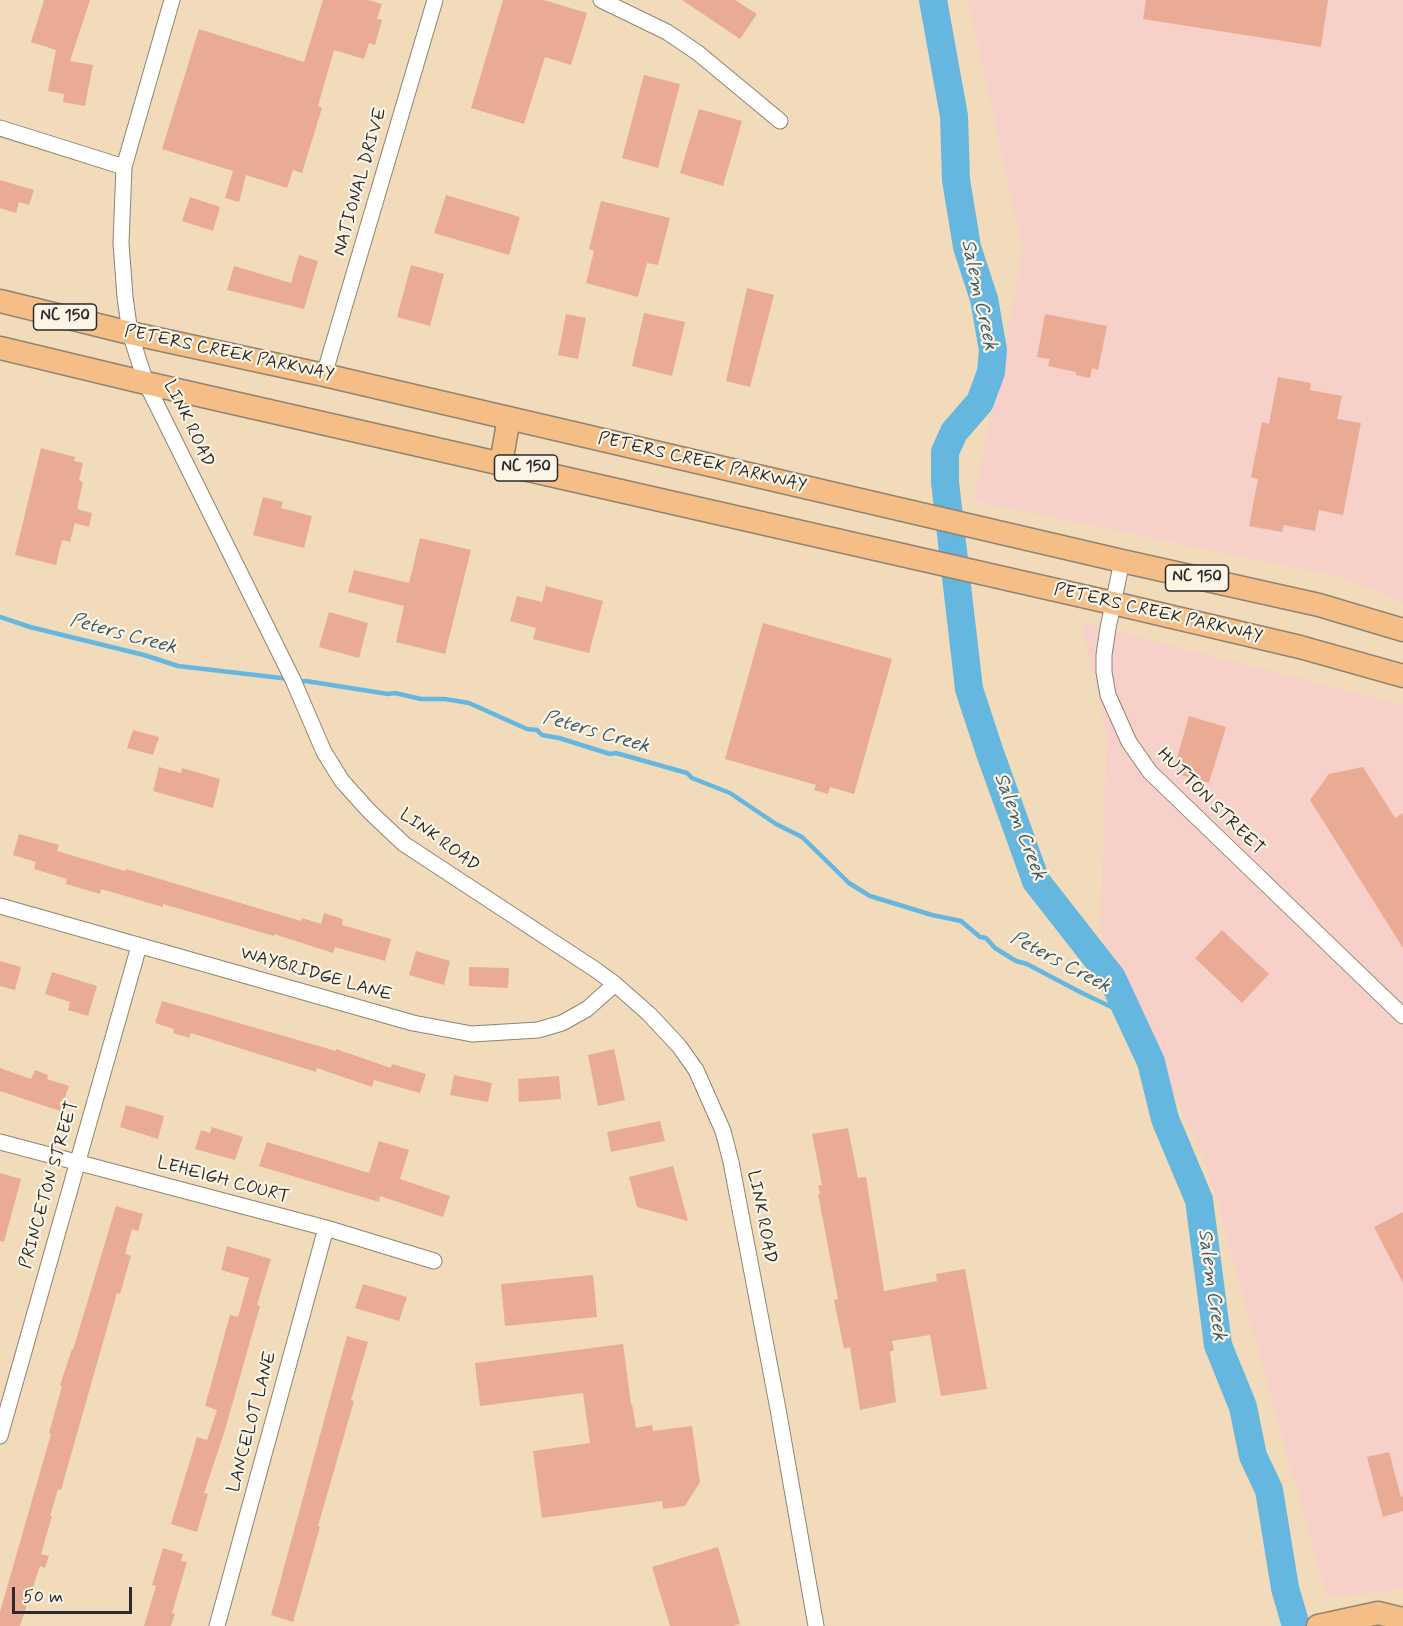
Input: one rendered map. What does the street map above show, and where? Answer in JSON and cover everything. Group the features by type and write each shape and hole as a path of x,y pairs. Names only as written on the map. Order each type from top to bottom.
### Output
{"main road":[{"name":"PETERS CREEK PARKWAY","path":"0,301 130,333 324,375 1319,605 1403,630"},
{"name":"PETERS CREEK PARKWAY","path":"0,348 992,574 1300,647 1403,676"},
{"path":"501,463 509,418"},
{"path":"1325,1625 1378,1613 1403,1619"}],"street":[{"name":"LINK ROAD","path":"172,0 124,167 122,243 124,297 130,333 146,383 293,680 324,752 342,780 370,812 404,844 615,984 649,1014 679,1046 696,1070 723,1131 746,1236 816,1626"},
{"name":"NATIONAL DRIVE","path":"324,375 435,0"},
{"path":"601,0 675,37 698,53 780,121"},
{"path":"0,128 124,167"},
{"name":"HUTTON STREET","path":"1122,561 1104,654 1106,688 1129,742 1140,761 1403,1016"},
{"name":"WAYBRIDGE LANE","path":"0,906 413,1023 472,1034 538,1030 562,1023 587,1009 615,984"},
{"name":"PRINCETON STREET","path":"0,1436 6,1394 139,946"},
{"name":"LEHEIGH COURT","path":"0,1142 326,1228 434,1261"},
{"name":"LANCELOT LANE","path":"217,1626 326,1228"}],"shaded area":[{"path":"968,0 1403,0 1403,602 1339,577 974,501 1023,251"},
{"path":"1081,622 1403,705 1403,1589 1327,1598 1208,1169 1100,932 1107,736"}],"building":[{"path":"44,0 90,0 70,61 93,65 85,106 63,102 64,94 48,91 56,50 31,42"},
{"path":"323,0 368,0 382,4 377,19 382,20 375,45 369,43 364,59 334,50 318,106 322,108 302,173 293,170 287,188 246,175 239,202 225,198 233,171 162,149 199,29 304,62"},
{"path":"503,0 544,0 587,13 571,65 545,57 524,124 471,108"},
{"path":"682,0 735,0 757,14 740,39"},
{"path":"1146,0 1328,0 1321,47 1143,19"},
{"path":"644,75 680,84 658,168 622,158"},
{"path":"699,109 742,121 723,186 680,173"},
{"path":"0,180 34,190 29,205 19,202 16,213 0,208"},
{"path":"446,195 520,217 509,255 434,233"},
{"path":"190,197 220,207 213,231 182,221"},
{"path":"601,201 670,218 658,265 647,263 638,297 586,283 594,251 589,249"},
{"path":"299,255 318,261 304,309 227,290 234,266 291,283"},
{"path":"411,265 444,274 430,326 397,317"},
{"path":"747,288 774,295 750,387 726,381"},
{"path":"644,313 685,322 672,376 632,366"},
{"path":"566,314 586,318 578,359 558,355"},
{"path":"1045,314 1107,326 1098,370 1092,368 1090,378 1076,375 1076,372 1048,366 1050,359 1037,357"},
{"path":"1278,377 1311,383 1310,390 1342,396 1337,419 1361,423 1343,515 1319,510 1315,531 1284,525 1282,532 1249,526 1258,479 1251,477 1262,422 1269,424"},
{"path":"41,448 75,457 74,461 83,463 79,480 83,482 77,509 92,513 89,527 75,523 70,542 62,540 56,565 15,555"},
{"path":"263,497 283,502 281,508 312,516 304,548 253,535"},
{"path":"420,538 471,550 445,654 396,642 404,606 348,592 354,570 409,583"},
{"path":"546,586 603,601 589,653 533,639 536,628 510,621 517,596 542,602"},
{"path":"329,612 368,623 359,658 319,647"},
{"path":"763,623 892,659 854,794 830,787 828,794 814,790 816,785 725,759"},
{"path":"1189,716 1226,727 1209,783 1181,775 1183,767 1175,765"},
{"path":"133,730 159,737 153,755 127,748"},
{"path":"159,767 181,773 182,768 220,779 213,808 153,791"},
{"path":"1363,767 1395,818 1403,813 1403,948 1310,800 1329,774"},
{"path":"19,834 59,845 57,851 301,921 302,918 321,924 324,913 343,919 342,925 391,939 385,961 335,947 333,953 274,934 274,936 163,904 163,907 101,889 100,894 66,884 67,879 34,869 36,862 13,855"},
{"path":"1222,930 1269,974 1242,1003 1195,958"},
{"path":"416,951 450,961 444,985 409,975"},
{"path":"0,961 21,967 15,990 0,986"},
{"path":"469,967 509,968 508,988 469,986"},
{"path":"52,972 97,986 88,1016 68,1010 70,1002 45,994"},
{"path":"162,1001 336,1051 336,1049 391,1068 392,1064 426,1074 420,1093 374,1080 372,1087 317,1068 316,1072 191,1033 189,1038 173,1033 174,1029 155,1023"},
{"path":"614,1049 625,1100 598,1106 588,1055"},
{"path":"0,1068 31,1079 35,1070 48,1075 47,1079 69,1086 60,1111 0,1091"},
{"path":"454,1075 492,1083 488,1102 450,1095"},
{"path":"559,1076 561,1099 519,1102 518,1079"},
{"path":"126,1105 164,1116 158,1139 120,1127"},
{"path":"660,1121 665,1141 611,1152 607,1132"},
{"path":"212,1127 243,1137 235,1160 195,1149 201,1130 210,1133"},
{"path":"848,1128 858,1178 866,1177 884,1291 937,1281 936,1274 965,1269 987,1389 941,1396 930,1335 892,1341 894,1350 890,1352 896,1402 860,1410 850,1347 844,1349 834,1300 838,1299 818,1194 820,1194 818,1186 822,1185 812,1134"},
{"path":"379,1141 409,1150 400,1179 450,1196 443,1217 380,1196 379,1202 259,1166 267,1142 369,1173"},
{"path":"673,1166 688,1221 637,1207 629,1177"},
{"path":"0,1173 21,1179 4,1242 0,1241"},
{"path":"116,1206 143,1214 138,1231 132,1229 125,1254 131,1256 120,1294 117,1293 61,1490 58,1489 50,1516 52,1516 41,1554 49,1556 45,1568 40,1566 20,1626 0,1626 0,1612 51,1434 49,1433 62,1386 60,1385 73,1350"},
{"path":"1403,1212 1403,1283 1374,1227"},
{"path":"227,1246 271,1259 225,1430 204,1493 208,1494 197,1532 171,1524 197,1437 207,1440 217,1410 205,1406 230,1315 238,1317 249,1278 221,1270"},
{"path":"593,1275 597,1317 505,1326 501,1284"},
{"path":"363,1284 407,1297 399,1321 355,1308"},
{"path":"347,1336 368,1342 293,1622 271,1615"},
{"path":"623,1344 636,1428 652,1425 653,1431 692,1426 700,1482 685,1506 663,1509 662,1501 542,1518 533,1451 590,1443 583,1393 480,1406 475,1363"},
{"path":"1389,1452 1401,1497 1403,1496 1403,1511 1383,1517 1367,1457"},
{"path":"718,1547 740,1624 670,1626 652,1567"},
{"path":"163,1548 183,1554 181,1561 187,1562 172,1613 175,1614 171,1626 144,1626 156,1586 152,1585"}],"waterway":[{"name":"Salem Creek","path":"933,0 954,116 956,180 967,247 984,299 993,350 991,372 980,402 954,432 945,452 945,482 969,689 1036,881 1112,978 1151,1062 1165,1119 1199,1200 1218,1345 1243,1407 1253,1456 1269,1490 1285,1588 1296,1626"},
{"name":"Peters Creek","path":"0,617 178,666 290,679"},
{"name":"Peters Creek","path":"298,682 306,681 388,694 395,693 421,699 445,699 469,703 527,729 537,730 542,735 687,773 692,778 730,793 776,824 802,837 849,883 870,896 932,915 961,921 980,937 986,938 995,948 1016,961 1027,964 1130,1016"}]}
